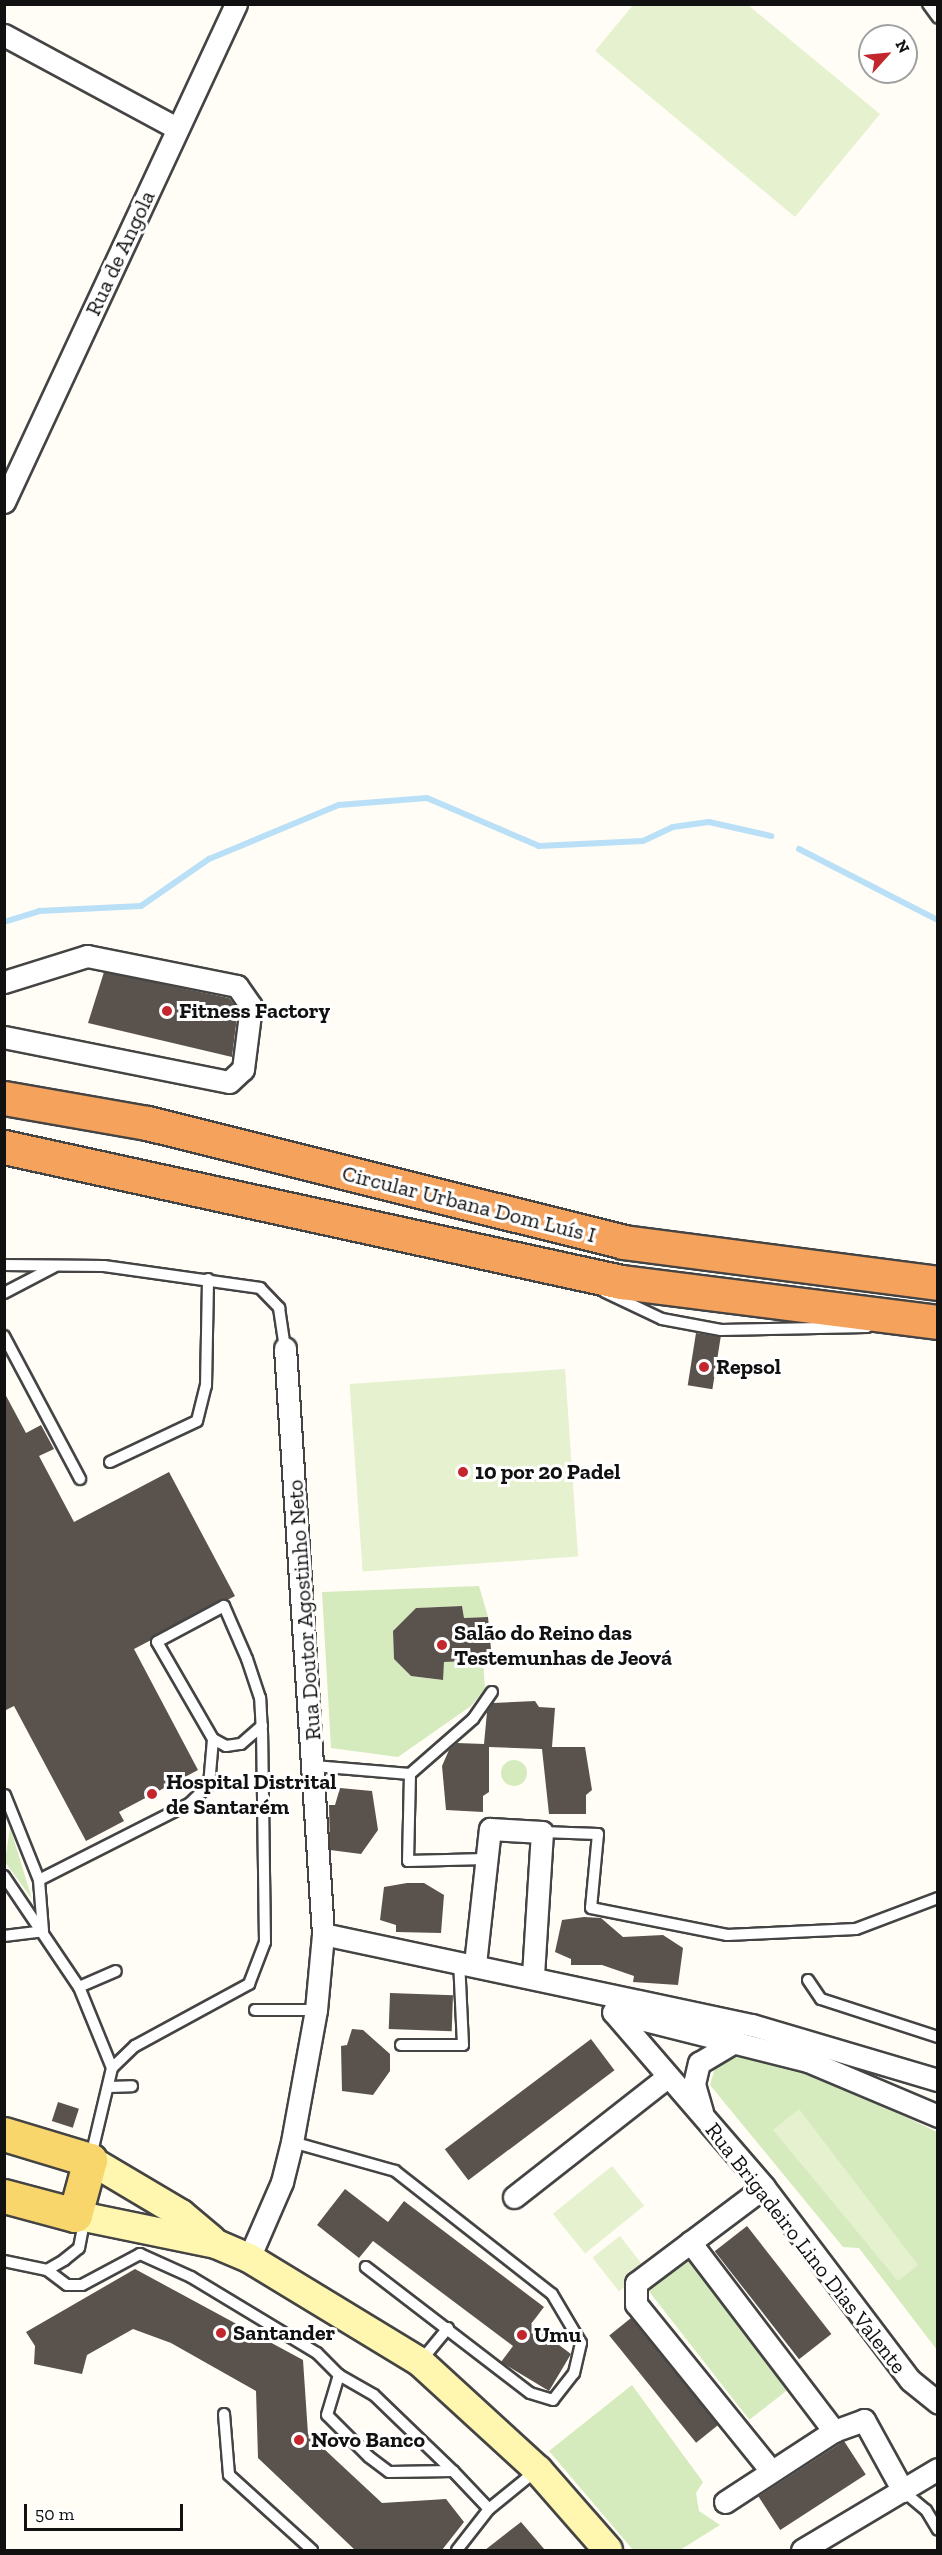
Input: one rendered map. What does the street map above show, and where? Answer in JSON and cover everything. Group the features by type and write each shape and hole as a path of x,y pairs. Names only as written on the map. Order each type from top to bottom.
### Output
{"highway":[{"name":"Circular Urbana Dom Luís I","path":"4,1098 147,1123 623,1242 938,1283"},
{"name":"Circular Urbana Dom Luís I","path":"4,1147 570,1267 621,1282 928,1322"}],"main road":[{"path":"4,2134 90,2160 181,2214 216,2244"},
{"path":"80,2216 90,2160"},
{"path":"4,2196 80,2216 216,2244 249,2258 420,2362 538,2470 609,2550"}],"street":[{"name":"Rua de Angola","path":"4,502 236,4"},
{"path":"4,35 177,128"},
{"path":"4,982 87,956 237,986 251,1006 243,1069 229,1082 4,1037"},
{"name":"Rua Doutor Agostinho Neto","path":"249,2258 282,2182 292,2142 316,2010 323,1934 314,1766 285,1348"},
{"path":"467,1962 490,1829 542,1832 533,1976"},
{"name":"Rua Brigadeiro Lino Dias Valente","path":"323,1934 467,1962 695,2012 938,2080"},
{"name":"Rua Brigadeiro Lino Dias Valente","path":"560,1984 614,2013 736,2041"},
{"name":"Rua Brigadeiro Lino Dias Valente","path":"614,2013 666,2078 703,2115 764,2187 910,2380 938,2403"},
{"path":"736,2041 908,2099 938,2116"},
{"name":"Rua Brigadeiro Lino Dias Valente","path":"703,2115 694,2084 699,2063 736,2041"},
{"path":"514,2197 666,2078"},
{"path":"764,2187 636,2283 636,2304 771,2471"},
{"path":"690,2242 834,2431"},
{"path":"725,2502 834,2431 864,2420 903,2491"},
{"path":"802,2550 938,2469"}],"lane":[{"path":"928,4 938,18"},
{"path":"4,1265 104,1266 260,1288 279,1308 285,1348"},
{"path":"4,1293 54,1267"},
{"path":"110,1462 197,1421 206,1386 208,1279"},
{"path":"4,1336 80,1479"},
{"path":"112,2068 135,2046 249,1984 266,1942 262,1726 261,1698 224,1606 157,1642 213,1739 226,1746 241,1744 262,1726"},
{"path":"314,1766 410,1774 473,1719 492,1692"},
{"path":"39,1880 189,1804 209,1785 213,1739"},
{"path":"410,1774 408,1861 486,1859"},
{"path":"5,1795 39,1880 43,1932"},
{"path":"542,1832 598,1834 591,1908 727,1935 856,1929 938,1898"},
{"path":"4,1876 79,1987 112,2068 90,2160"},
{"path":"4,1936 43,1932"},
{"path":"401,2045 463,2045 467,1962"},
{"path":"79,1987 116,1971"},
{"path":"808,1980 821,1999 938,2037"},
{"path":"255,2010 316,2010"},
{"path":"109,2087 132,2086"},
{"path":"908,2099 938,2110"},
{"path":"292,2142 395,2171 552,2294 572,2320 581,2354 566,2385 553,2400 544,2401 366,2267"},
{"path":"46,2270 79,2248 80,2216"},
{"path":"4,2261 46,2270 67,2285 82,2285 140,2254 191,2277 317,2353 339,2375 374,2395 489,2509"},
{"path":"420,2362 448,2328"},
{"path":"339,2375 327,2415 369,2457 389,2472 453,2471"},
{"path":"224,2414 229,2475 312,2550"},
{"path":"457,2550 489,2509 538,2470"},
{"path":"903,2491 926,2510 938,2530"}],"green space":[{"path":"633,5 748,5 880,114 795,217 595,51"},
{"name":"10 por 20 Padel","path":"565,1369 578,1557 363,1572 350,1384"},
{"path":"479,1586 488,1617 464,1618 462,1606 416,1608 393,1631 394,1659 411,1676 442,1680 444,1662 483,1660 485,1689 471,1706 398,1757 331,1748 322,1592"},
{"path":"514,1760 523,1764 527,1773 523,1782 514,1786 505,1782 501,1773 505,1764"},
{"path":"10,1827 32,1899 5,1862"},
{"path":"759,2047 937,2132 937,2350 859,2248 843,2247 710,2085 717,2061 731,2051"},
{"path":"799,2109 918,2265 898,2281 773,2130"},
{"path":"612,2166 644,2206 585,2253 553,2214"},
{"path":"620,2236 646,2270 619,2291 592,2258"},
{"path":"686,2251 792,2387 749,2420 643,2284"},
{"path":"632,2385 703,2482 696,2493 699,2511 720,2525 680,2550 633,2550 549,2451"}],"building":[{"name":"Fitness Factory","path":"104,972 229,998 238,1009 232,1057 88,1023"},
{"path":"696,1333 721,1337 712,1389 688,1385"},
{"path":"4,1392 26,1433 41,1425 54,1449 39,1456 74,1522 169,1472 235,1596 134,1649 198,1770 119,1812 124,1821 86,1841 14,1706 4,1711"},
{"name":"Salão do Reino das Testemunhas de Jeová","path":"462,1606 464,1618 488,1617 492,1660 444,1662 443,1680 411,1676 394,1659 393,1631 416,1608"},
{"path":"535,1701 539,1707 555,1708 552,1747 585,1747 592,1790 586,1795 586,1814 549,1814 542,1749 489,1747 489,1792 483,1796 483,1812 446,1810 442,1766 449,1750 457,1743 484,1744 487,1712 493,1703"},
{"path":"340,1788 372,1791 378,1830 361,1854 330,1850 329,1805 335,1805"},
{"path":"424,1883 444,1895 441,1933 396,1932 396,1925 380,1920 384,1887"},
{"path":"584,1917 601,1918 623,1937 663,1935 683,1948 678,1985 633,1982 634,1976 602,1965 571,1965 571,1959 555,1952 562,1920"},
{"path":"390,1993 453,1995 452,2031 389,2029"},
{"path":"352,2029 363,2030 390,2054 390,2071 373,2095 342,2091 341,2046 347,2045"},
{"path":"591,2039 614,2070 468,2180 445,2149"},
{"path":"58,2102 79,2109 73,2128 52,2121"},
{"path":"345,2189 388,2222 404,2201 544,2307 531,2324 571,2354 549,2391 501,2362 513,2346 373,2241 359,2258 317,2225"},
{"path":"747,2226 831,2334 799,2359 715,2251"},
{"path":"135,2269 303,2360 308,2434 382,2503 446,2499 464,2522 442,2550 355,2550 258,2458 256,2391 171,2343 133,2329 87,2355 82,2374 34,2364 35,2346 26,2332"},
{"path":"631,2318 718,2425 696,2443 609,2336"},
{"path":"844,2441 866,2475 780,2530 758,2497"},
{"path":"521,2522 545,2550 485,2550"}],"waterway":[{"path":"4,922 39,911 141,906 209,859 339,805 427,798 539,846 643,841 673,827 709,822 771,836"},
{"path":"799,849 938,920"}],"place":[{"name":"Fitness Factory","path":"167,1011"},
{"name":"Repsol","path":"704,1367"},
{"name":"10 por 20 Padel","path":"463,1472"},
{"name":"Salão do Reino das Testemunhas de Jeová","path":"442,1645"},
{"name":"Hospital Distrital de Santarém","path":"152,1794"},
{"name":"Santander","path":"221,2333"},
{"name":"Umu","path":"522,2335"},
{"name":"Novo Banco","path":"299,2440"}]}
